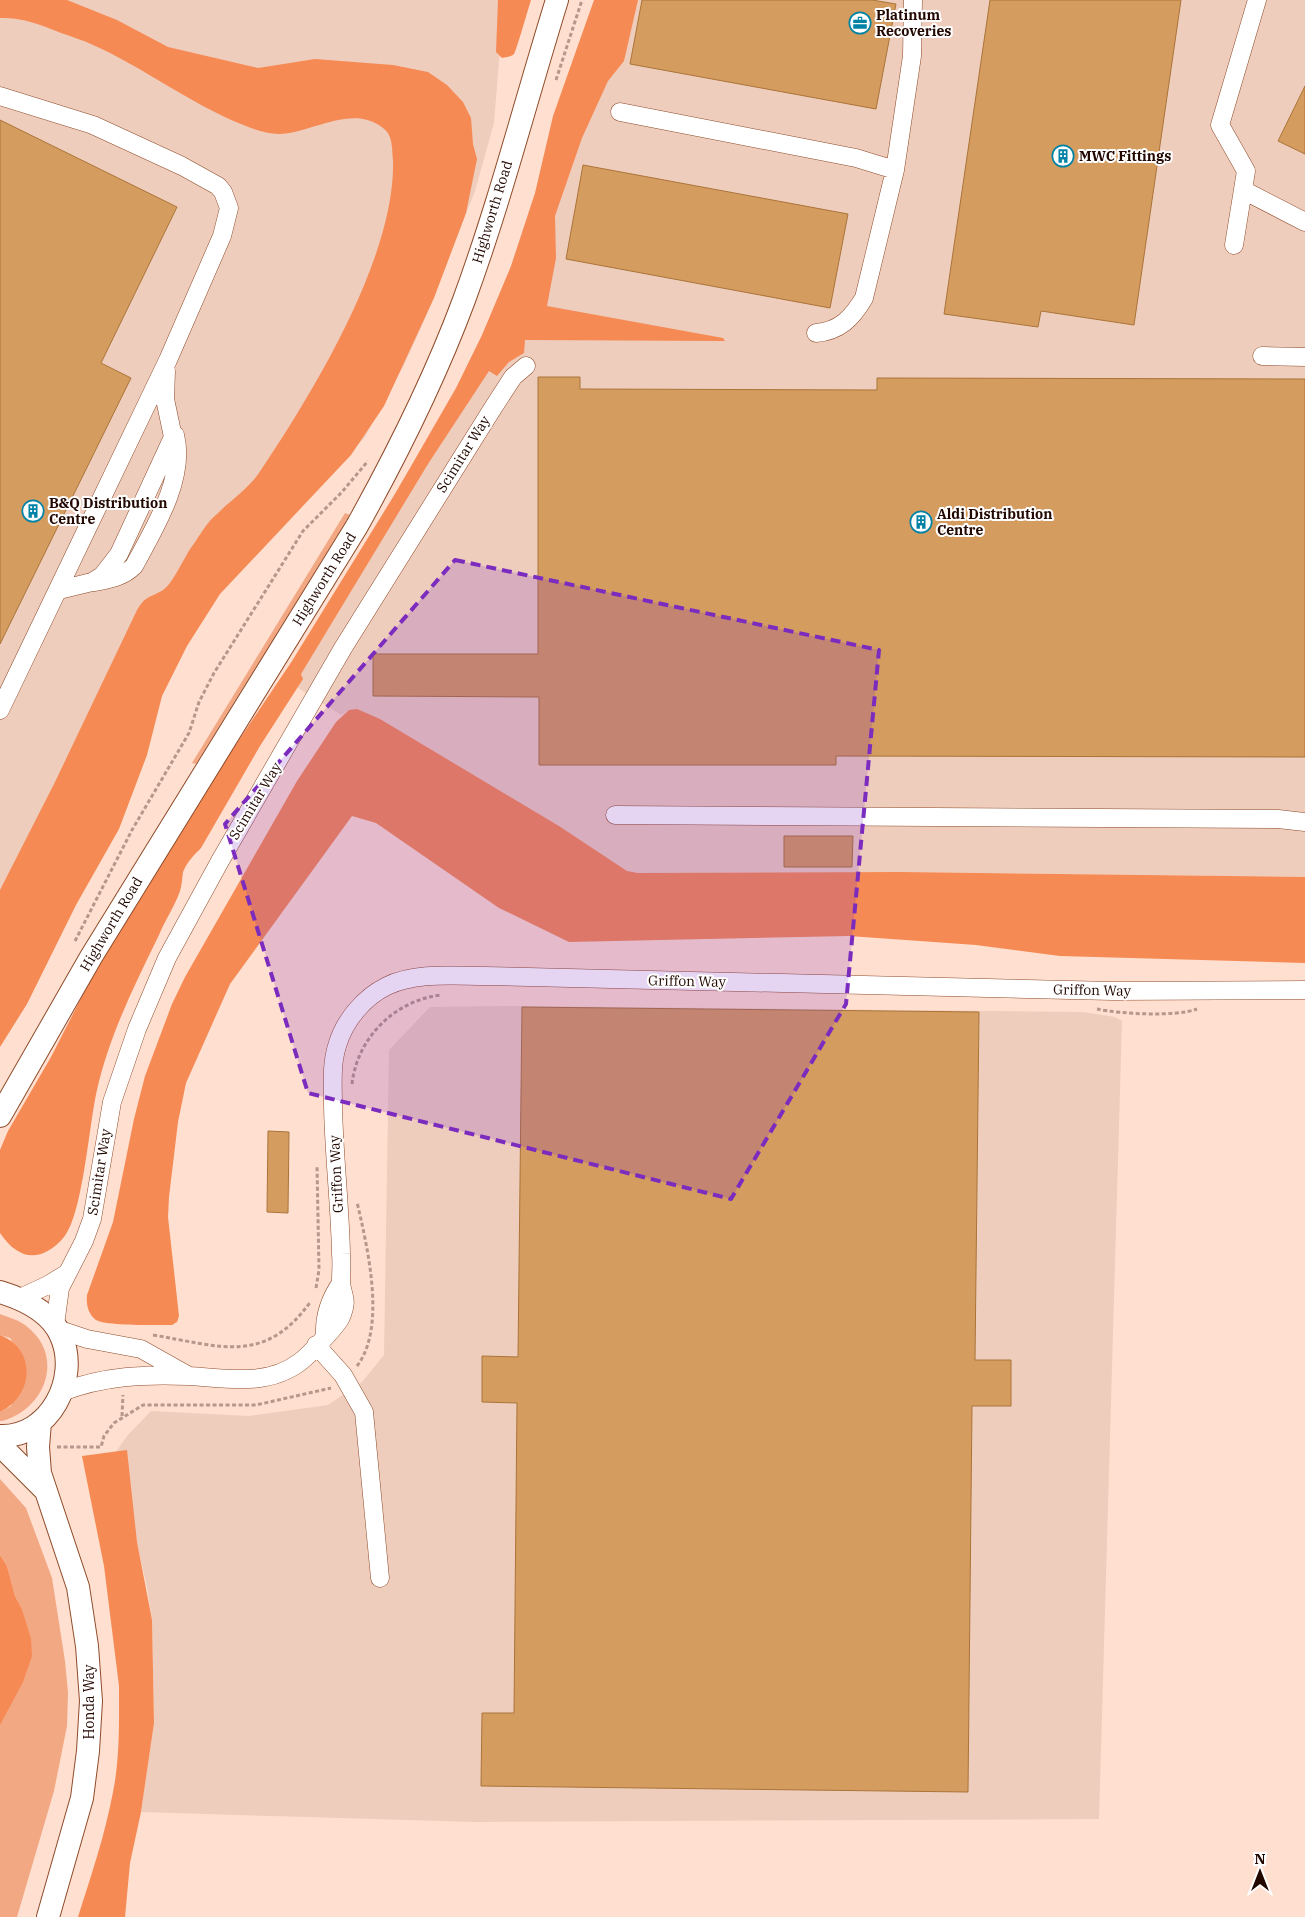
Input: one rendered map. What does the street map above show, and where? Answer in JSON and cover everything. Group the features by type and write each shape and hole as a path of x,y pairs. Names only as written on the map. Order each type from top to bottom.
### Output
{"main road":[{"name":"Highworth Road","path":"0,1116 90,957 356,526 390,464 427,388 466,294 492,216 557,0"},
{"path":"0,1436 20,1432 40,1422 50,1412 62,1392 66,1365 62,1336 56,1327 33,1306 5,1294"},
{"name":"Honda Way","path":"40,1422 38,1447 44,1489 55,1515 78,1587 86,1638 91,1701 88,1751 82,1798 48,1917"},
{"name":"Honda Way","path":"0,1445 44,1489"}],"street":[{"path":"816,332 828,332 841,326 853,316 864,298 895,170 912,56 913,0"},
{"path":"1234,245 1246,171 1220,125 1257,0"},
{"path":"0,96 93,124 182,166 218,186 223,192 229,208 228,220 168,360 0,710"},
{"path":"620,112 856,158 895,170"},
{"path":"1243,190 1305,222"},
{"path":"1262,356 1305,356"},
{"path":"59,590 92,582 102,576 119,554 173,437 166,399 168,360"},
{"name":"Scimitar Way","path":"56,1327 58,1296 66,1274 84,1241 92,1218 108,1118 117,1085 137,1029 167,958 220,861 343,648 490,411 513,377 526,366"},
{"path":"615,816 1268,819 1305,822"},
{"name":"Griffon Way","path":"321,1340 324,1320 333,1294 341,1283 334,1123 334,1056 343,1032 362,1004 388,986 405,980 446,976 485,976 1104,991 1305,990"},
{"path":"5,1294 48,1285 66,1274"},
{"path":"56,1327 87,1339 140,1349 189,1376"},
{"path":"62,1392 83,1384 111,1378 189,1376 228,1380 265,1378 290,1369 321,1340 364,1412 380,1578"}],"path":[{"path":"74,943 132,830 189,733 199,702 214,673 303,531 342,492 372,455"},
{"path":"351,1088 353,1071 361,1052 372,1035 389,1016 413,1002 427,997 449,994"},
{"path":"1091,1008 1113,1012 1182,1013"},
{"path":"315,1292 319,1270 316,1162"},
{"path":"38,1447 101,1447 104,1436 114,1423 142,1405 256,1406 320,1392 332,1388 345,1378 361,1359 371,1330 372,1284 370,1255 355,1192"},
{"path":"152,1334 232,1347 254,1346 274,1337 292,1323 313,1298"}],"highlighted area":[{"path":"455,560 879,650 846,1004 731,1199 308,1093 225,824"}],"shaded area":[{"path":"0,0 504,0 494,123 475,191 425,319 405,363 365,437 337,468 206,597 0,1042"},
{"path":"0,0 67,0 117,20 168,47 258,68 315,59 393,65 428,72 447,85 463,102 471,118 473,144 477,159 466,213 434,298 384,406 351,455 220,594 187,646 162,696 147,755 119,829 76,905 27,1004 0,1047 0,890 55,782 140,605 146,599 167,587 213,517 255,479 303,404 325,365 366,281 381,239 390,198 393,160 389,134 371,121 358,118 345,119 291,133 279,134 255,129 203,106 89,43 31,22 0,18"},
{"path":"498,0 531,0 514,54 502,58 496,52"},
{"path":"594,0 638,0 624,61 608,81 582,138 555,216 556,258 547,306 723,338 725,341 525,340 524,353 509,362 497,376 489,371 428,464 301,674 303,679 260,746 201,848 185,868 178,897 132,991 108,1050 97,1090 81,1189 71,1225 64,1237 47,1252 38,1255 22,1253 14,1249 0,1233 0,1150 8,1131 51,1057 97,967 216,774 292,661 395,494 456,388 482,335 511,266 535,193 553,116"},
{"path":"596,0 1305,0 1305,877 902,872 638,873 627,871 559,826 380,719 349,710 341,715 284,679 486,341 548,185"},
{"path":"345,513 350,515 196,764 192,763"},
{"path":"357,709 380,719 559,826 627,871 638,873 902,872 1305,877 1305,963 1060,956 976,945 849,936 569,942 499,908 376,823 352,816 230,984 186,1083 178,1122 168,1217 179,1316 177,1322 172,1325 132,1325 96,1320 88,1309 87,1295 113,1222 134,1119 145,1076 172,1004 185,977 297,781 336,722 349,710"},
{"path":"517,1006 1083,1012 1115,1017 1122,1021 1099,1819 475,1822 141,1812 154,1723 152,1620 147,1587 116,1452 127,1436 151,1411 249,1416 328,1405 362,1382 384,1355 389,1050 430,1007"},
{"path":"0,1314 22,1323 38,1337 45,1351 47,1365 45,1380 39,1393 30,1405 17,1415 2,1421 0,1421 0,1412 11,1406 26,1364 10,1338 0,1335"},
{"path":"0,1335 12,1342 20,1351 25,1361 27,1373 20,1395 11,1405 0,1412"},
{"path":"127,1450 137,1542 152,1620 154,1723 141,1812 130,1863 125,1917 78,1917 110,1808 117,1766 119,1726 119,1686 104,1566 82,1456"},
{"path":"0,1479 26,1508 52,1578 68,1693 67,1726 54,1791 17,1917 0,1917 0,1638 31,1644 22,1609 15,1596 7,1566 0,1555"},
{"path":"0,1555 7,1566 15,1596 22,1609 31,1639 32,1656 23,1682 0,1725"}],"building":[{"path":"642,0 872,0 896,4 876,109 630,64"},
{"name":"MWC Fittings","path":"990,0 1181,0 1134,325 1041,311 1038,327 944,314"},
{"path":"1305,86 1305,154 1278,141"},
{"name":"B&Q Distribution Centre","path":"0,120 177,207 101,363 131,378 0,644"},
{"path":"583,165 848,214 830,308 566,259"},
{"name":"Aldi Distribution Centre","path":"538,377 580,377 580,389 877,390 877,378 1305,379 1305,757 836,756 836,765 539,765 539,697 373,696 373,654 538,654"},
{"path":"784,836 853,836 852,867 784,867"},
{"path":"522,1007 979,1012 975,1360 1011,1360 1011,1406 972,1406 968,1792 481,1786 482,1713 514,1713 517,1403 482,1402 482,1356 518,1357"},
{"path":"268,1131 289,1132 288,1213 267,1212"}],"place":[{"name":"Platinum Recoveries","path":"860,23"},
{"name":"MWC Fittings","path":"1063,156"},
{"name":"B&Q Distribution Centre","path":"33,511"},
{"name":"Aldi Distribution Centre","path":"921,522"}]}
